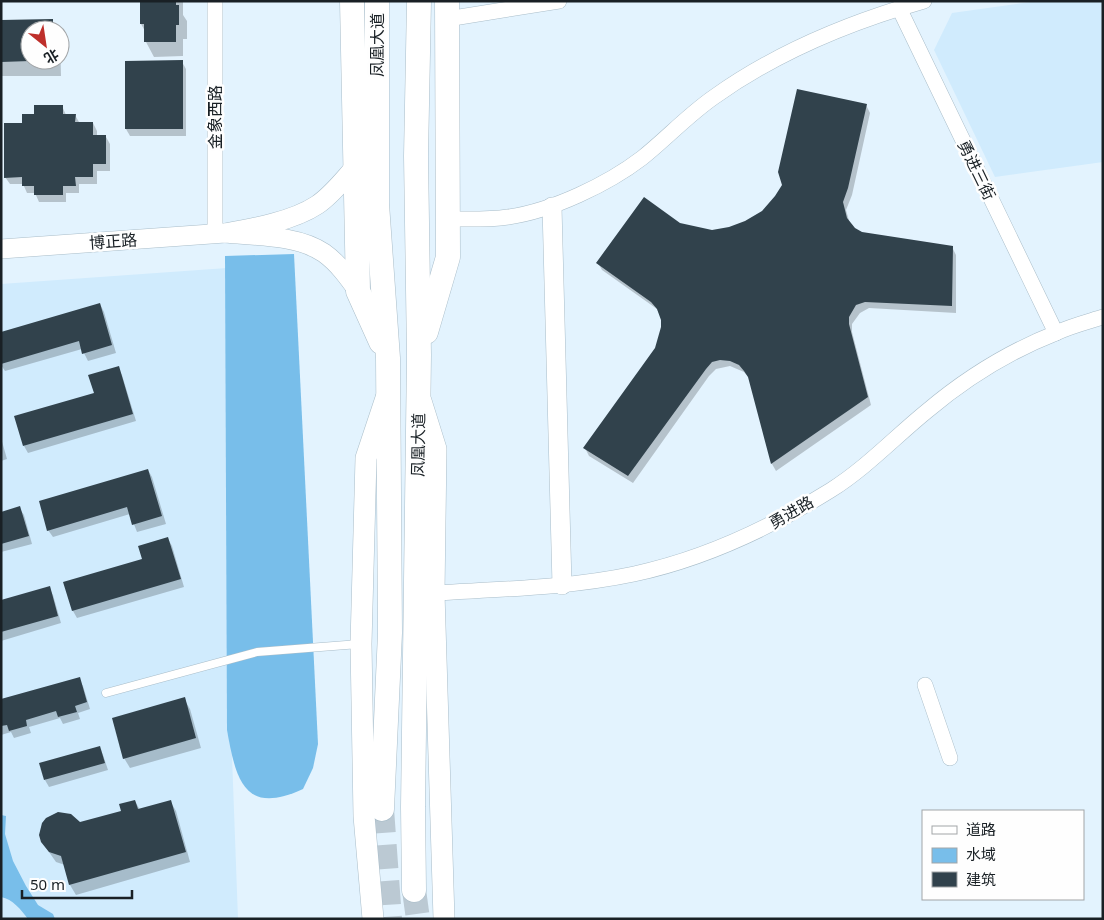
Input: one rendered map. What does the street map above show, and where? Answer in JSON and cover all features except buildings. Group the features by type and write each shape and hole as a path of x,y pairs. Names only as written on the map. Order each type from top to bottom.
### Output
{"main road":[{"path":"352,1 358,291 388,358"},
{"name":"凤凰大道","path":"377,1 377,204 388,358 390,633 382,809"},
{"name":"凤凰大道","path":"414,890 413,808 419,355 416,156 420,1"},
{"path":"419,355 448,257 447,10"},
{"path":"373,919 364,816 362,644 366,458 388,390"},
{"path":"418,391 436,449 434,593 444,919"}],"street":[{"name":"金象西路","path":"215,1 220,233"},
{"path":"447,10 559,1"},
{"path":"448,220 509,217 552,206 615,176 642,158 678,125 714,96 758,69 803,45 850,25 924,1"},
{"name":"勇进三街","path":"899,8 1056,333"},
{"path":"220,233 258,227 289,218 316,206 355,167"},
{"path":"552,206 562,585"},
{"path":"220,233 297,241 323,252 342,270 358,291"},
{"name":"博正路","path":"1,249 220,233"},
{"name":"勇进路","path":"434,593 562,585 634,574 703,554 770,526 833,489 890,445 927,411 968,381 1011,354 1056,333 1103,317"},
{"path":"925,685 950,758"}],"lane":[{"path":"106,693 257,652 362,644"}],"shaded area":[{"path":"1038,1 1103,1 1103,162 995,177 934,50 952,13"},
{"path":"227,268 232,756 238,919 1,919 1,284"}],"water":[{"path":"294,254 318,744 313,768 303,789 283,796 268,798 255,795 246,788 239,778 227,730 225,256"},
{"path":"1,815 6,816 5,834 13,861 38,905 53,914 55,919 28,919 13,902 1,897"}],"tunnel":[{"path":"382,809 390,919"},
{"path":"414,890 418,919"}]}
